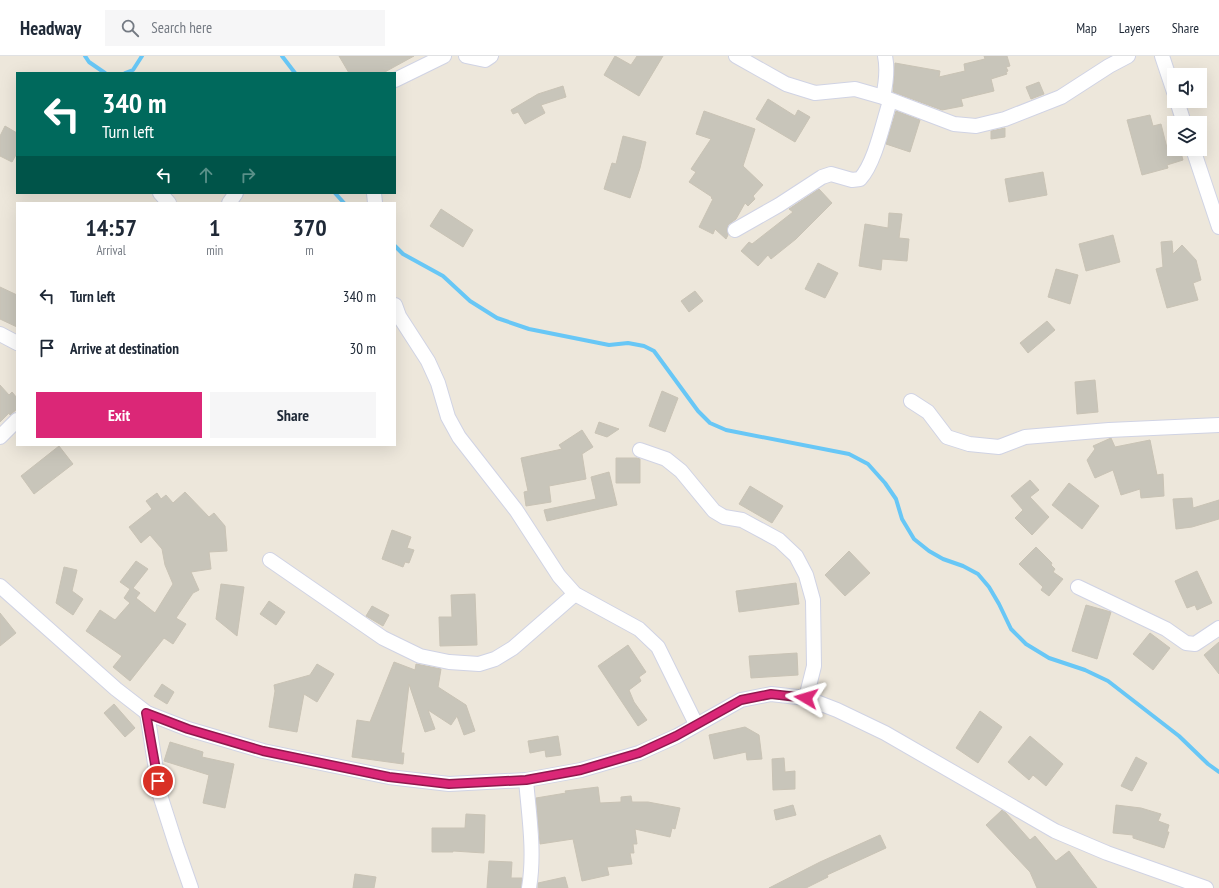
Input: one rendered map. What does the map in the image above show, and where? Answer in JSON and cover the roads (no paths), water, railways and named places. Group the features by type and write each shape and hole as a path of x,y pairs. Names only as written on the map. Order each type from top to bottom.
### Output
{"street":[{"path":"396,80 444,56"},
{"path":"466,56 486,60 491,56"},
{"path":"736,56 786,84 815,93 854,89 954,124 976,126 1005,119 1061,98 1109,66 1128,56"},
{"path":"735,230 779,205 822,177 831,174 852,180 860,179 866,172 871,160 886,99 887,64 885,56"},
{"path":"1162,56 1167,71"},
{"path":"1195,156 1219,227"},
{"path":"161,194 168,202"},
{"path":"396,308 399,316 428,362 438,383 448,417 459,437 516,510 559,576 575,594 639,629 658,648 696,724"},
{"path":"0,334 16,342"},
{"path":"911,401 928,412 946,437 969,444 999,446 1025,437 1109,430 1219,425"},
{"path":"0,437 16,421"},
{"path":"640,450 666,459 681,471 714,511 724,517 742,520 779,540 796,556 806,575 814,600 814,666 806,698"},
{"path":"270,560 383,638 420,656 449,662 479,664 495,660 513,648 575,594"},
{"path":"0,586 116,689 146,713 188,729 263,751 389,777 449,784 526,780 581,770 639,753 676,736 741,700 771,694 806,698 837,710 885,733 1055,831 1107,853 1206,888"},
{"path":"1078,587 1166,629 1186,643 1195,644 1219,628"},
{"path":"146,713 160,795 192,888"},
{"path":"526,780 532,844 529,888"}],"waterway":[{"path":"85,56 89,62 104,72"},
{"path":"128,72 133,70 142,56"},
{"path":"282,56 294,72"},
{"path":"336,194 343,202"},
{"path":"396,247 403,254 443,276 470,301 497,318 529,329 609,345 628,343 644,346 654,351 698,411 710,423 726,430 849,454 868,464 885,483 896,499 902,519 914,539 929,551 943,559 963,566 978,574 989,587 1011,629 1026,644 1049,658 1085,670 1108,681 1179,736 1208,764 1219,772"}]}
